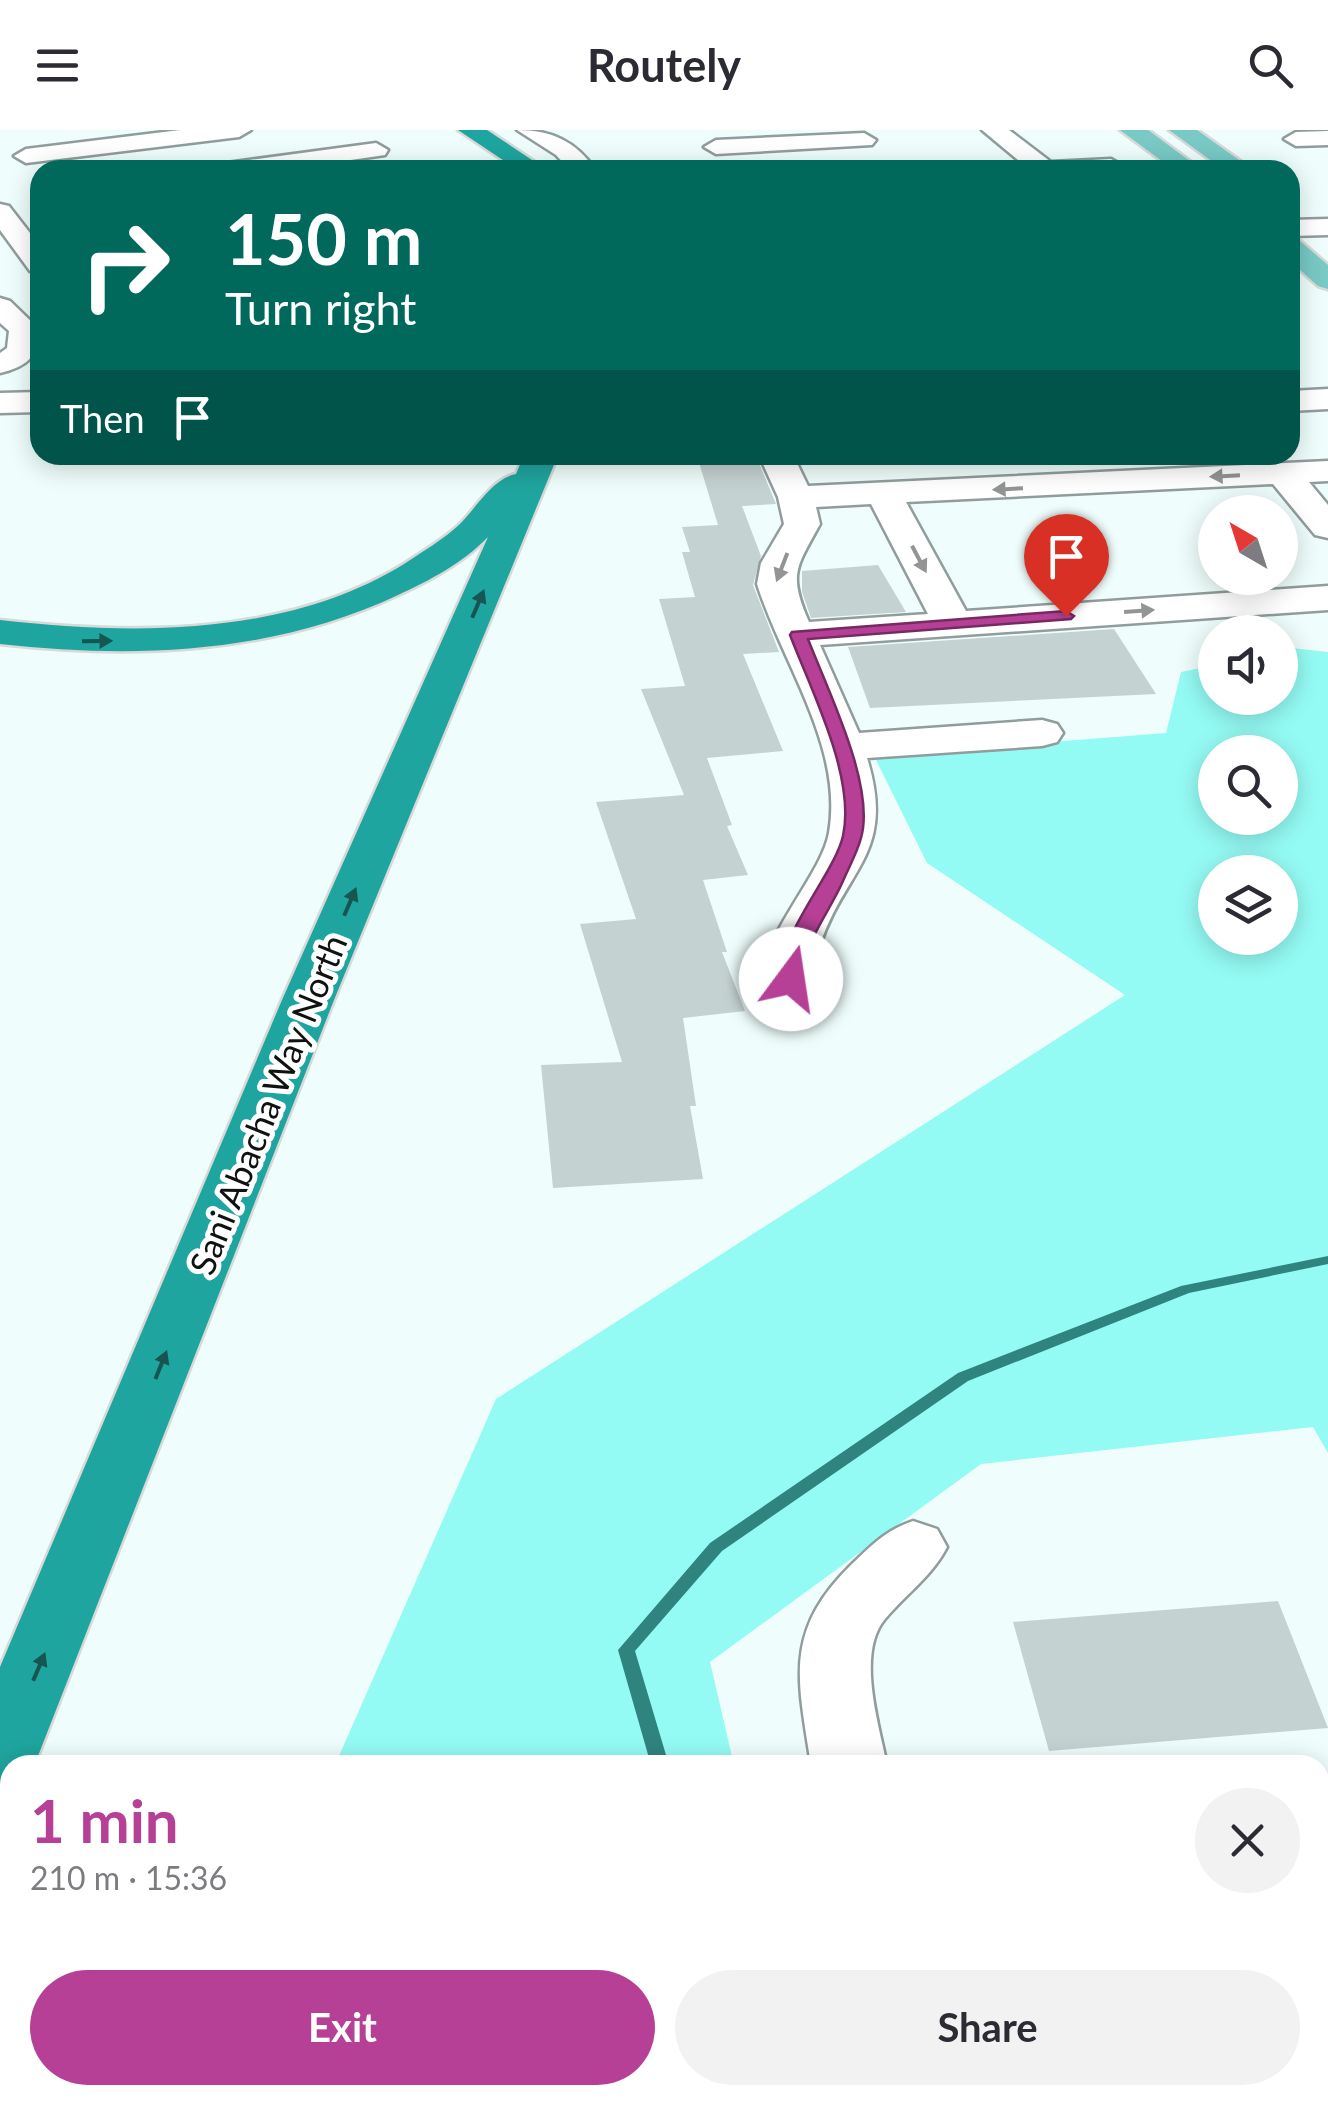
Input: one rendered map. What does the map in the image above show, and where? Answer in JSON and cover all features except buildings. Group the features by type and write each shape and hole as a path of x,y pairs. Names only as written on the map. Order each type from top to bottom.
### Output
{"highway":[{"path":"470,130 519,160"},
{"path":"0,632 83,641 185,638 293,621 385,589 453,548 501,505 531,465"},
{"name":"Sani Abacha Way North","path":"0,1755 308,1000 535,465"}],"main road":[{"path":"1132,130 1176,160"},
{"path":"1181,130 1226,160"},
{"path":"1300,213 1326,231"},
{"path":"1300,253 1328,280"}],"street":[{"path":"66,130 112,130"},
{"path":"14,156 239,130"},
{"path":"530,130 574,160"},
{"path":"998,133 1034,134"},
{"path":"998,133 1032,160"},
{"path":"716,146 858,135 885,159"},
{"path":"1296,140 1328,138"},
{"path":"302,160 376,150"},
{"path":"18,220 30,245"},
{"path":"1300,229 1326,231"},
{"path":"1300,240 1326,231"},
{"path":"0,288 30,267"},
{"path":"0,307 24,328 24,350 17,358 0,364"},
{"path":"1300,386 1328,385"},
{"path":"1300,400 1328,398"},
{"path":"0,403 30,402"},
{"path":"781,465 796,497 802,524 780,563 776,584 842,747 852,792 852,835 831,885 793,953 789,1005"},
{"path":"911,465 929,493"},
{"path":"1063,465 1077,484"},
{"path":"796,497 1077,484 1145,467 1282,473 1328,471"},
{"path":"1282,473 1328,527"},
{"path":"884,495 954,624"},
{"path":"798,635 1328,598"},
{"path":"842,747 1042,733"},
{"path":"847,1755 833,1669 850,1611 913,1547"}],"shaded area":[{"path":"1298,649 1328,652 1328,1453 1313,1427 981,1464 710,1662 732,1755 339,1755 496,1399 1125,995 927,863 874,756 1166,733 1181,672 1198,668 1198,715 1298,715"}],"waterway":[{"path":"657,1755 626,1650 716,1547 963,1377 1186,1289 1328,1260"}],"route":[{"path":"791,979 793,953 831,885 852,835 852,792 842,747 798,635 1066,616"}]}
